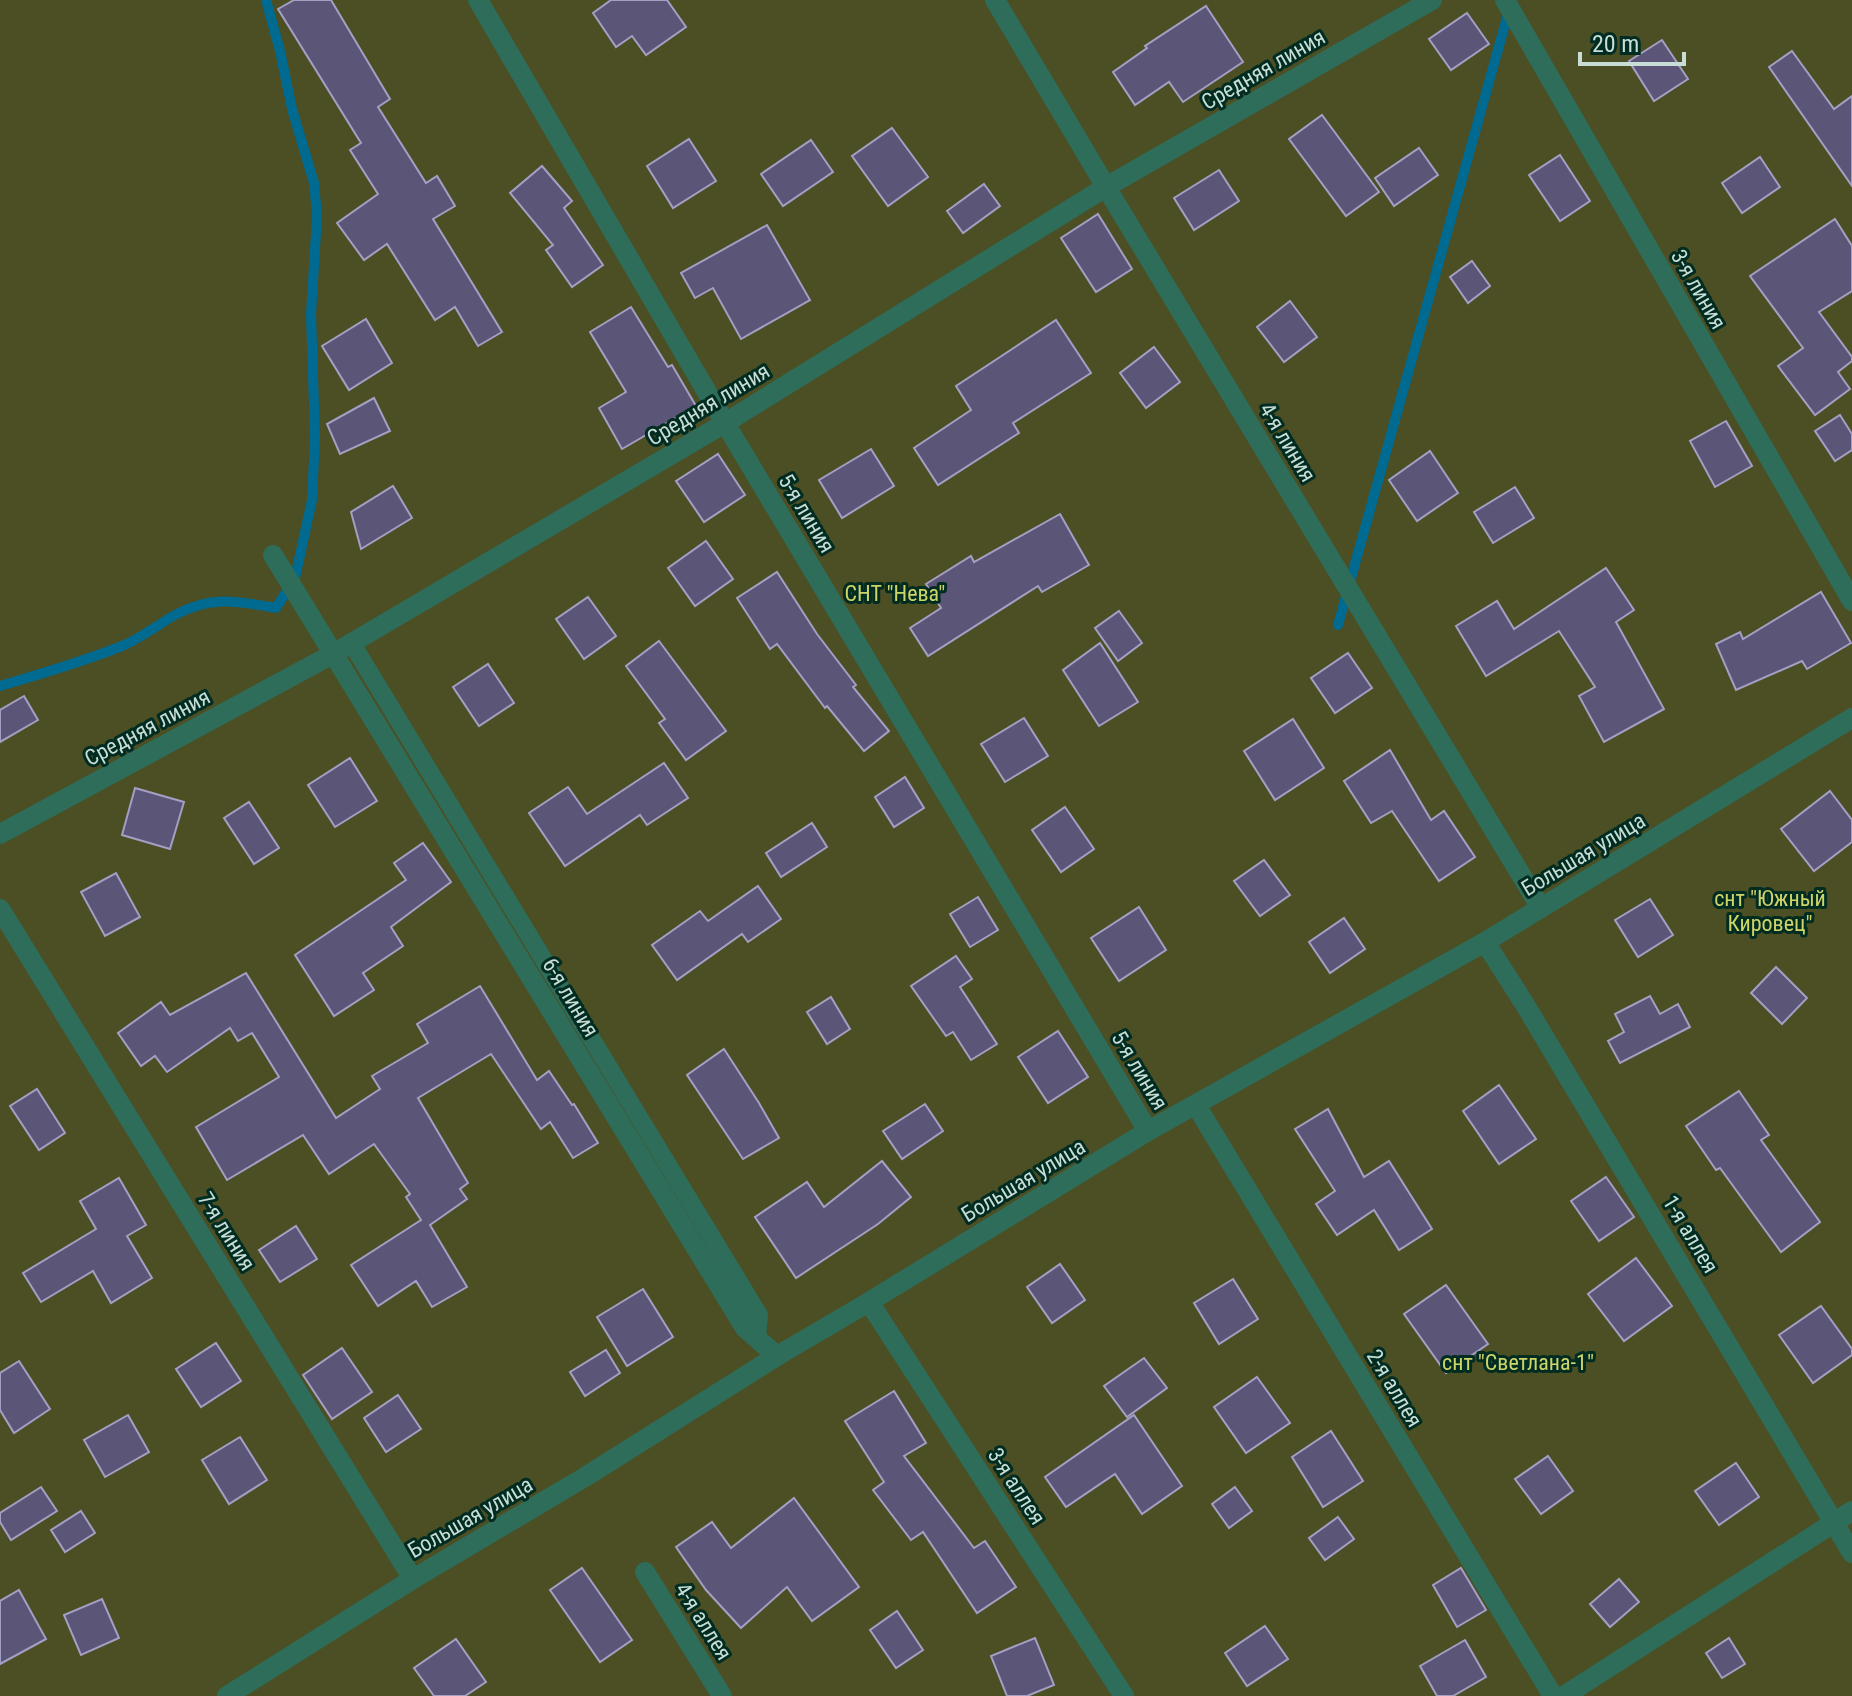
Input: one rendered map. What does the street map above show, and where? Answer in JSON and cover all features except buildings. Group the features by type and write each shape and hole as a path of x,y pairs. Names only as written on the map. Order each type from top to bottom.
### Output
{"street":[{"name":"5-я линия","path":"478,0 725,423 1148,1131"},
{"name":"4-я линия","path":"995,0 1541,908"},
{"name":"Средняя линия","path":"0,834 333,654 725,423 1106,187 1432,0"},
{"name":"3-я линия","path":"1505,0 1852,601"},
{"name":"6-я линия","path":"276,560 745,1328 777,1356"},
{"name":"Большая улица","path":"227,1696 413,1579 585,1477 777,1356 1148,1131 1485,942 1852,718"},
{"name":"7-я линия","path":"0,909 413,1579"},
{"name":"1-я аллея","path":"1485,942 1844,1517 1852,1553"},
{"name":"2-я аллея","path":"1196,1105 1553,1696"},
{"name":"3-я аллея","path":"869,1302 1124,1696"},
{"path":"1564,1696 1844,1517"},
{"name":"4-я аллея","path":"645,1572 722,1696"}],"lane":[{"path":"351,642 759,1315 757,1338"}],"green space":[{"name":"СНТ \"Нева\"","path":"0,0 1852,0 1852,1696 0,1696"}],"waterway":[{"path":"0,686 122,646 175,615 201,604 225,601 276,608 295,578 312,500 315,437 311,314 317,216 314,183 292,109 266,0"},
{"path":"1338,625 1509,10"}],"park label":[{"name":"снт \"Южный Кировец\"","path":"1770,910"},
{"name":"снт \"Светлана-1\"","path":"1518,1362"}]}
